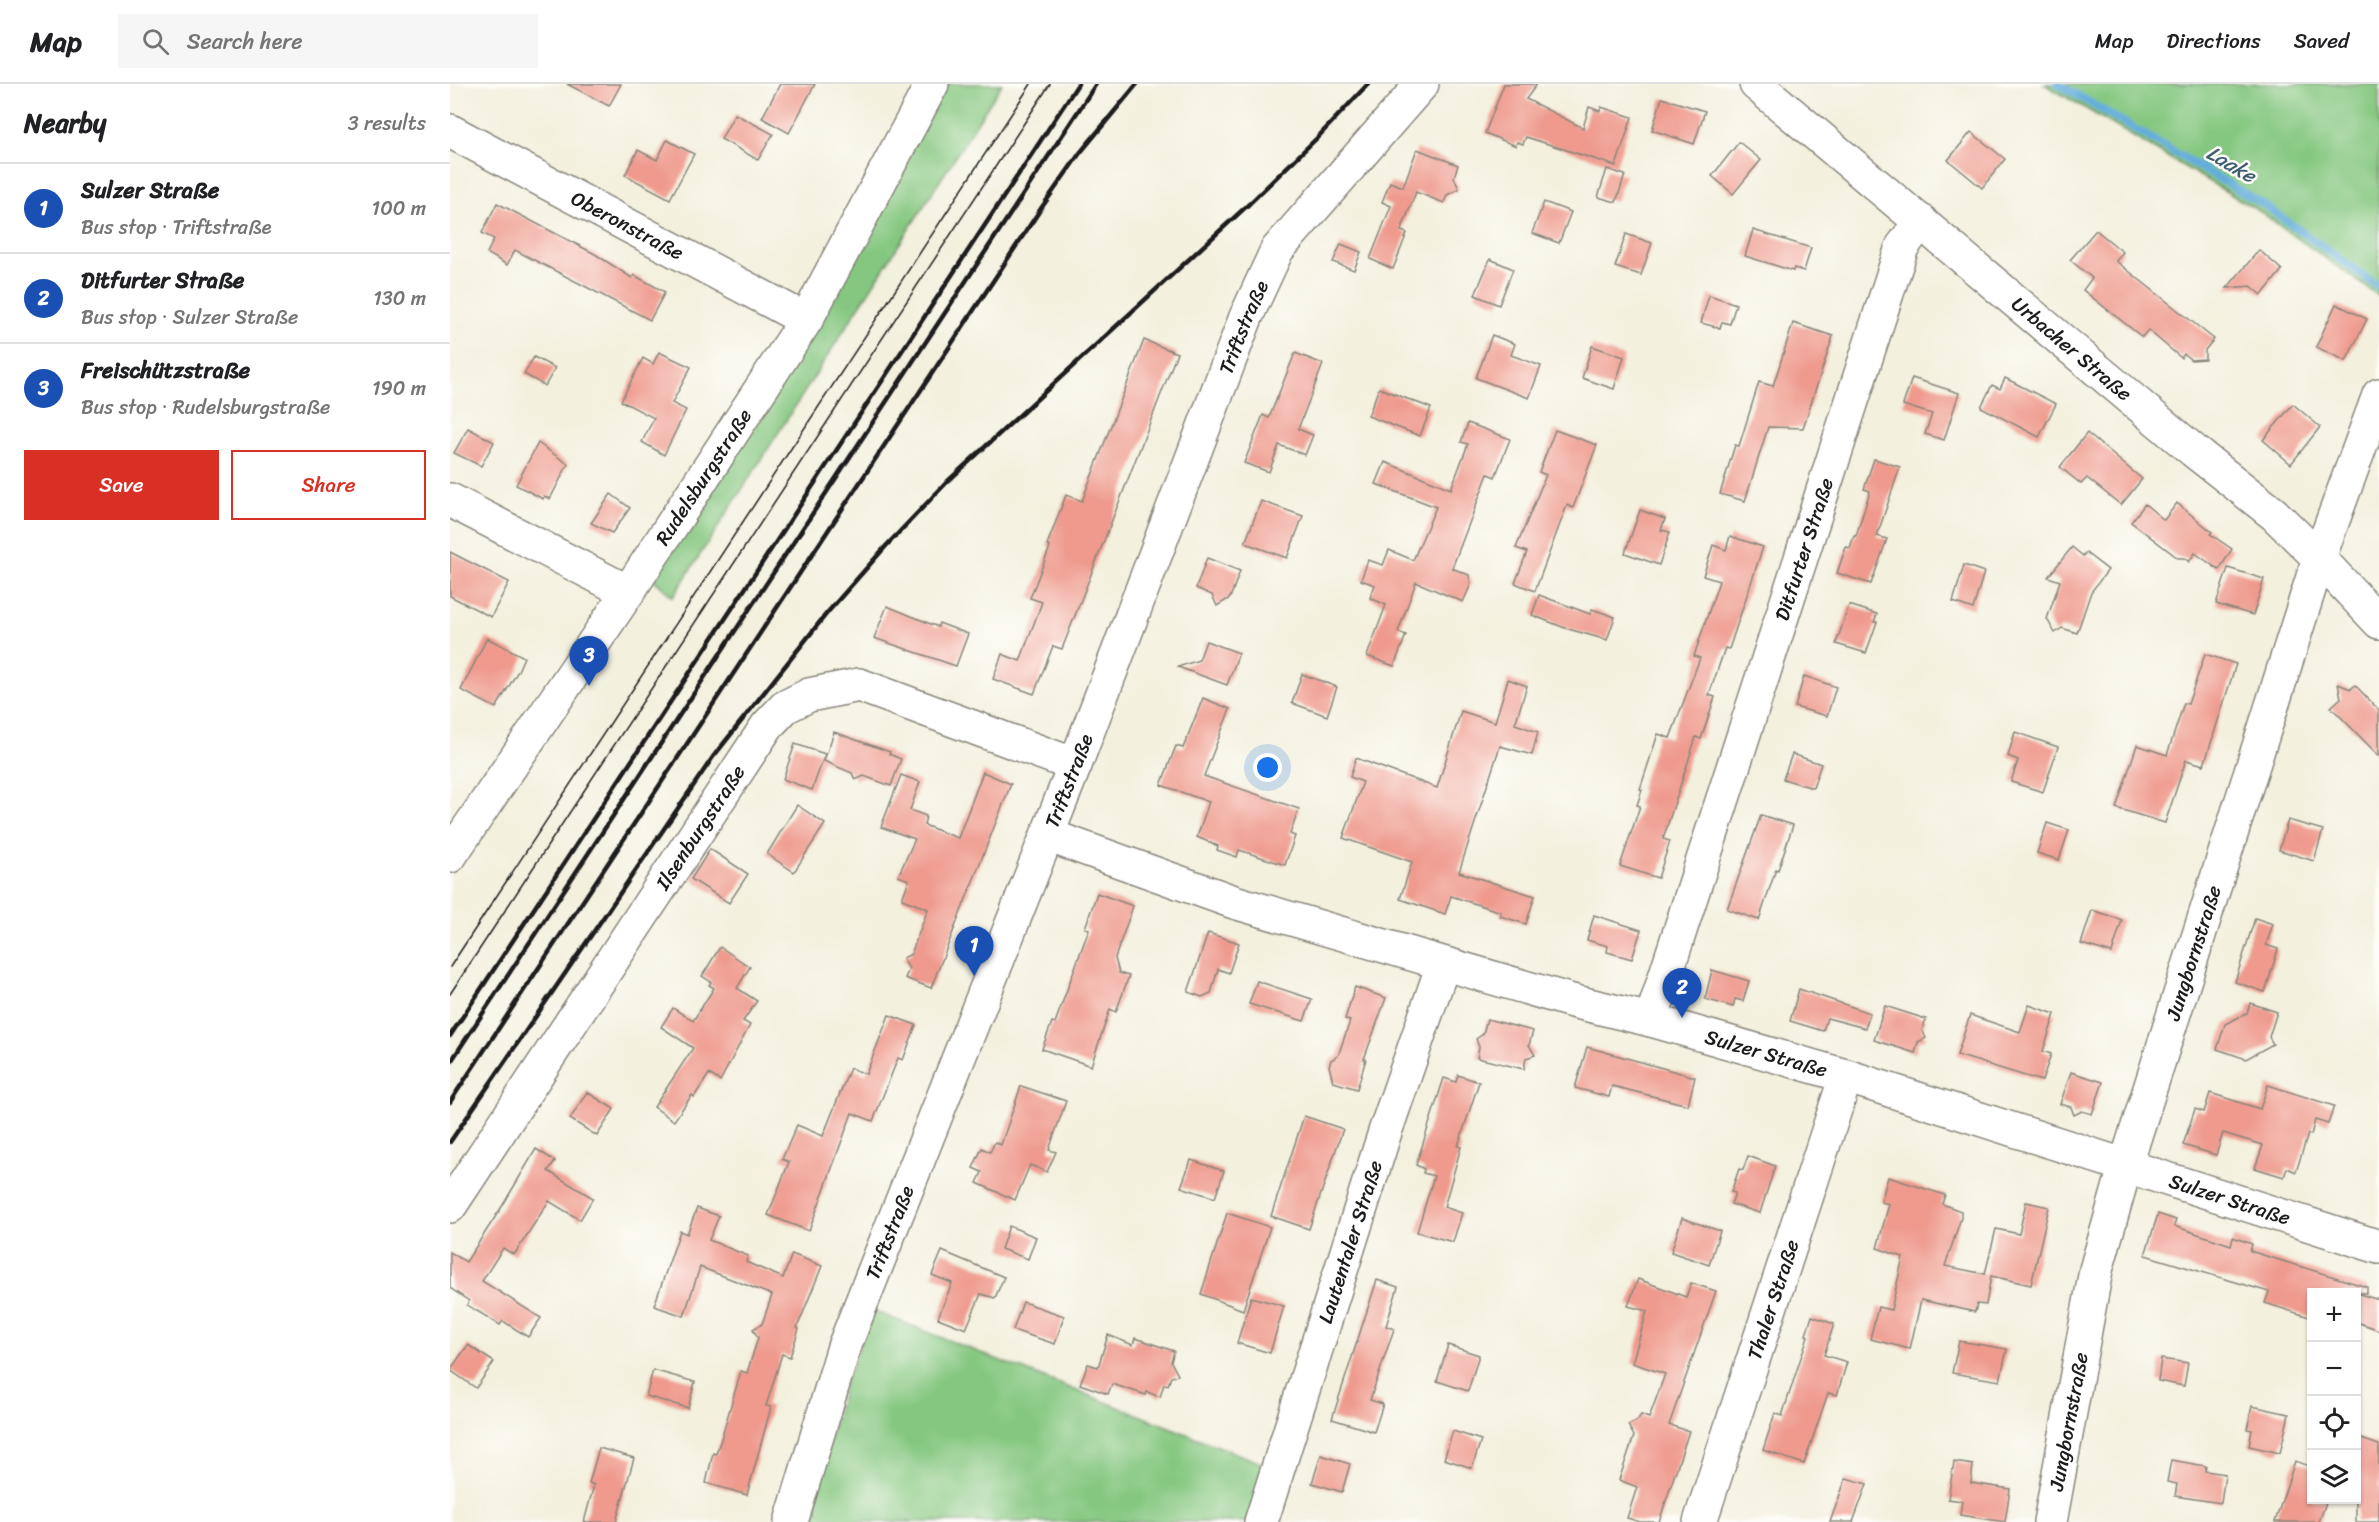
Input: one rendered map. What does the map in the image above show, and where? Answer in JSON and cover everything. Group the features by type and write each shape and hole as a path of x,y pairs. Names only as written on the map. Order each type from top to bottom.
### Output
{"street":[{"name":"Rudelsburgstraße","path":"450,856 628,592 806,320 932,84"},
{"name":"Triftstraße","path":"791,1522 844,1347 1075,765 1246,317 1277,250 1422,84"},
{"name":"Urbacher Straße","path":"1756,84 2186,444 2274,514 2379,622"},
{"name":"Oberonstraße","path":"450,131 806,320"},
{"name":"Ditfurter Straße","path":"1651,1020 1902,247 1921,220"},
{"name":"Jungbornstraße","path":"2050,1522 2096,1270 2126,1164 2319,558 2379,395"},
{"path":"450,500 628,592"},
{"name":"Ilsenburgstraße","path":"450,1206 767,726 785,707 809,695 831,689 859,686 1075,765"},
{"name":"Sulzer Straße","path":"1047,835 1234,902 1443,965 1572,1001 1651,1020 1846,1076 2379,1247"},
{"name":"Lautentaler Straße","path":"1262,1522 1384,1132 1443,965"},
{"name":"Thaler Straße","path":"1700,1522 1846,1076"}],"green space":[{"path":"946,84 1002,84 673,597 650,576"},
{"path":"2044,84 2379,84 2379,296 2259,211"},
{"path":"874,1311 1266,1465 1248,1522 808,1522 845,1382"}],"building":[{"path":"567,84 621,84 609,106"},
{"path":"780,84 815,84 789,133 762,118"},
{"path":"1504,84 1537,84 1526,99 1583,128 1589,107 1600,111 1601,107 1632,117 1616,166 1526,137 1523,144 1517,142 1516,146 1485,133"},
{"path":"1662,98 1705,111 1694,144 1652,130"},
{"path":"735,114 773,134 758,160 721,139"},
{"path":"1971,132 2005,159 1982,188 1948,160"},
{"path":"667,140 694,154 670,199 625,175 638,150 657,160"},
{"path":"1739,142 1761,160 1733,194 1712,176"},
{"path":"1417,149 1458,165 1454,177 1459,189 1447,195 1444,203 1416,192 1401,231 1407,233 1393,269 1370,259 1391,206 1382,202 1390,182 1403,187"},
{"path":"1607,169 1625,175 1616,202 1598,197"},
{"path":"1544,202 1571,212 1559,243 1532,233"},
{"path":"497,203 595,254 632,278 634,275 665,292 650,320 515,250 507,265 487,253 494,239 482,233"},
{"path":"1753,230 1811,248 1804,271 1794,268 1793,271 1745,256"},
{"path":"2096,230 2123,252 2116,261 2214,339 2205,350 2205,359 2191,360 2184,354 2181,358 2148,330 2142,337 2083,290 2092,278 2070,260"},
{"path":"1626,234 1652,243 1641,275 1615,267"},
{"path":"1341,244 1361,252 1354,270 1333,262"},
{"path":"2259,250 2282,270 2262,295 2251,286 2227,288"},
{"path":"1490,259 1513,269 1499,305 1475,295"},
{"path":"1709,295 1736,304 1730,324 1722,322 1720,328 1701,323"},
{"path":"2336,304 2367,319 2346,361 2316,347"},
{"path":"1793,323 1833,336 1803,428 1768,427 1745,501 1720,494 1735,445 1739,446 1759,382 1773,386"},
{"path":"1492,335 1515,344 1511,355 1541,366 1529,398 1476,378"},
{"path":"1144,340 1177,353 1062,649 1053,646 1034,694 993,679 1002,654 1020,661 1042,602 1030,598 1050,547 1047,545 1066,495 1082,501"},
{"path":"1592,346 1624,357 1614,389 1582,378"},
{"path":"659,352 691,367 672,403 686,410 664,455 642,442 654,418 621,401 643,358 653,364"},
{"path":"1295,353 1323,364 1298,429 1313,435 1305,455 1279,445 1269,472 1244,463 1263,415 1269,418"},
{"path":"534,357 555,368 545,386 524,374"},
{"path":"1912,378 1959,393 1944,440 1925,434 1932,414 1903,405"},
{"path":"2005,378 2056,404 2039,437 1981,407 1992,385 2000,389"},
{"path":"1379,388 1431,408 1420,436 1368,416"},
{"path":"2293,404 2320,427 2291,464 2263,440"},
{"path":"1468,423 1510,439 1495,477 1488,474 1452,568 1469,575 1471,584 1463,602 1416,582 1398,632 1406,635 1394,666 1367,656 1386,605 1370,598 1375,585 1361,580 1368,560 1383,565 1389,550 1413,560 1436,507 1376,484 1385,462 1451,489 1468,444 1461,442"},
{"path":"468,428 494,442 481,466 454,453"},
{"path":"1555,430 1597,445 1573,508 1567,505 1535,591 1515,583 1527,552 1516,548 1546,475 1539,472"},
{"path":"2087,433 2142,479 2121,505 2087,478 2081,484 2060,467"},
{"path":"538,443 568,464 550,499 544,496 543,499 516,485"},
{"path":"1874,459 1900,467 1877,536 1887,539 1871,584 1837,573 1846,547 1850,548 1856,536 1870,491 1864,489"},
{"path":"611,494 630,508 612,533 591,523"},
{"path":"1261,501 1303,516 1287,558 1245,543"},
{"path":"2177,503 2212,532 2210,534 2232,549 2219,570 2195,553 2189,562 2184,558 2178,558 2131,522 2145,504 2164,520"},
{"path":"1640,510 1665,519 1661,530 1670,532 1659,565 1625,553"},
{"path":"1730,536 1763,547 1729,649 1725,648 1709,695 1715,697 1701,739 1696,737 1663,839 1670,841 1658,878 1620,866 1640,806 1637,805 1642,790 1640,789 1658,734 1670,738 1700,658 1694,656 1719,581 1703,576 1713,545 1726,550"},
{"path":"2072,547 2083,556 2086,553 2108,570 2091,592 2077,633 2062,628 2055,633 2047,619 2060,581 2048,577"},
{"path":"450,552 509,582 491,617 450,596"},
{"path":"1207,558 1240,571 1230,598 1217,606 1212,595 1196,588"},
{"path":"1964,565 1984,572 1973,609 1953,602"},
{"path":"2228,568 2264,579 2253,615 2216,604"},
{"path":"1539,595 1590,614 1592,609 1615,617 1607,640 1565,628 1532,615"},
{"path":"1849,605 1877,614 1874,622 1877,622 1866,653 1836,644"},
{"path":"887,606 938,627 939,623 968,634 956,666 874,638"},
{"path":"487,638 524,657 496,708 461,690"},
{"path":"1206,641 1239,653 1227,685 1178,667 1199,660"},
{"path":"2205,654 2236,664 2204,765 2186,760 2165,823 2116,808 2137,745 2167,755 2184,703 2188,704"},
{"path":"1302,674 1337,687 1327,716 1292,703"},
{"path":"1804,676 1836,687 1827,716 1795,707"},
{"path":"1508,679 1527,686 1515,724 1538,732 1532,755 1500,746 1459,872 1535,896 1526,924 1500,916 1501,912 1451,896 1445,914 1400,899 1412,862 1343,838 1363,782 1350,777 1356,758 1437,788 1461,711 1495,722"},
{"path":"2338,684 2351,689 2355,685 2379,710 2379,756 2331,707 2341,698"},
{"path":"1203,698 1230,709 1204,776 1299,809 1290,834 1295,836 1285,865 1239,850 1237,857 1217,850 1218,846 1197,837 1209,802 1161,785 1176,746 1183,748"},
{"path":"834,732 890,752 889,754 901,759 891,786 864,776 855,780 852,773 824,761"},
{"path":"2015,732 2058,747 2043,792 2011,782 2018,760 2008,756"},
{"path":"795,744 825,754 812,790 783,779"},
{"path":"1792,754 1821,764 1813,788 1783,779"},
{"path":"983,772 1011,784 931,988 905,978 909,969 903,958 911,954 928,909 902,899 909,880 898,876 915,839 881,827 901,775 920,782 910,810 926,816 924,825 958,838"},
{"path":"797,805 825,824 794,872 767,854"},
{"path":"1761,815 1793,825 1759,920 1727,909"},
{"path":"2288,820 2323,830 2314,861 2279,850"},
{"path":"2047,823 2069,830 2059,860 2037,853"},
{"path":"710,849 748,874 729,903 691,879"},
{"path":"1097,893 1133,906 1115,958 1119,973 1129,976 1116,1012 1110,1009 1091,1066 1042,1049 1052,1022 1055,1023 1089,929 1085,928"},
{"path":"2092,910 2122,920 2112,953 2081,944"},
{"path":"1594,915 1641,930 1632,959 1607,952 1608,946 1587,940"},
{"path":"2255,918 2273,924 2266,945 2278,949 2265,992 2235,982"},
{"path":"1208,933 1239,943 1229,973 1218,969 1211,993 1202,997 1188,992"},
{"path":"720,947 750,967 737,988 757,1001 743,1021 750,1025 720,1081 709,1074 674,1121 654,1107 693,1048 661,1027 673,1008 693,1021 714,988 709,985 711,982 702,976"},
{"path":"1712,970 1749,981 1743,1001 1735,999 1733,1007 1705,999"},
{"path":"1257,981 1312,999 1304,1021 1249,1004"},
{"path":"1355,987 1386,998 1364,1059 1366,1059 1357,1089 1333,1082 1329,1066 1331,1060 1338,1056 1350,1021 1345,1019"},
{"path":"1799,989 1870,1013 1865,1028 1827,1018 1823,1031 1790,1021"},
{"path":"2250,1003 2277,1012 2269,1037 2273,1044 2246,1059 2217,1049 2225,1024 2247,1013"},
{"path":"2029,1005 2055,1014 2043,1051 2051,1054 2042,1081 1957,1055 1970,1015 2020,1032"},
{"path":"1885,1006 1926,1019 1922,1030 1926,1038 1918,1042 1915,1053 1874,1040"},
{"path":"889,1015 916,1025 903,1060 898,1058 873,1121 852,1113 809,1231 768,1215 789,1162 782,1159 797,1125 823,1136 850,1068 866,1074"},
{"path":"1487,1019 1533,1031 1529,1045 1535,1055 1526,1058 1524,1069 1477,1058 1479,1047 1476,1039 1483,1034"},
{"path":"1587,1047 1695,1077 1688,1105 1612,1086 1609,1097 1575,1088"},
{"path":"2071,1072 2103,1082 2092,1114 2082,1111 2074,1115 2071,1107 2060,1104"},
{"path":"1458,1075 1479,1082 1458,1146 1461,1147 1444,1207 1462,1213 1453,1242 1417,1232 1434,1176 1423,1173 1424,1169 1416,1165 1444,1078 1456,1082"},
{"path":"2268,1085 2334,1106 2328,1124 2315,1120 2296,1172 2287,1168 2284,1177 2255,1168 2263,1145 2223,1133 2216,1155 2183,1145 2195,1109 2204,1112 2210,1093 2260,1109"},
{"path":"1021,1086 1066,1101 1049,1150 1056,1152 1047,1172 1030,1165 1015,1200 977,1183 982,1172 973,1168 982,1148 990,1152 995,1142 1001,1145"},
{"path":"587,1092 614,1109 597,1136 570,1119"},
{"path":"1304,1116 1343,1129 1309,1229 1271,1216"},
{"path":"536,1149 555,1161 548,1171 593,1198 580,1220 549,1201 514,1255 503,1248 482,1281 541,1318 528,1337 503,1321 500,1325 467,1305 469,1301 450,1288 450,1252 466,1262"},
{"path":"1748,1156 1775,1166 1760,1213 1731,1204 1735,1193 1731,1192 1739,1169 1743,1170"},
{"path":"1191,1160 1224,1171 1215,1198 1181,1187"},
{"path":"1888,1177 1945,1195 1942,1204 1961,1211 1961,1218 1945,1266 1985,1274 1996,1229 2019,1234 2026,1202 2049,1207 2031,1285 1991,1276 1986,1305 1977,1304 1975,1312 1921,1300 1910,1349 1870,1339 1878,1307 1891,1310 1903,1257 1877,1248 1889,1204 1881,1202"},
{"path":"697,1208 719,1216 709,1240 748,1256 746,1262 783,1278 792,1254 822,1266 797,1328 799,1329 790,1357 782,1354 766,1406 771,1407 747,1495 706,1483 713,1453 716,1454 741,1371 747,1373 758,1338 753,1329 762,1324 772,1295 700,1267 684,1316 654,1306 680,1231 687,1234"},
{"path":"1227,1213 1270,1227 1243,1310 1201,1294"},
{"path":"2158,1214 2176,1220 2174,1226 2231,1245 2233,1237 2252,1244 2250,1251 2367,1287 2367,1293 2361,1293 2361,1288 2307,1288 2307,1316 2265,1303 2269,1292 2145,1255"},
{"path":"1682,1218 1720,1231 1709,1265 1671,1252"},
{"path":"1009,1226 1036,1237 1028,1259 1001,1249"},
{"path":"942,1251 1004,1277 995,1298 981,1294 966,1329 938,1318 952,1283 932,1275"},
{"path":"1638,1279 1686,1297 1691,1283 1716,1291 1669,1425 1689,1431 1659,1522 1640,1522 1627,1518 1637,1487 1619,1480 1634,1436 1628,1425 1637,1421 1641,1415 1649,1418 1665,1374 1632,1363 1647,1311 1628,1306"},
{"path":"1377,1280 1398,1287 1386,1326 1394,1329 1370,1400 1383,1404 1374,1432 1332,1419"},
{"path":"2361,1295 2379,1300 2379,1330 2361,1324"},
{"path":"1251,1297 1284,1306 1270,1353 1237,1343"},
{"path":"1023,1302 1064,1316 1055,1344 1013,1330"},
{"path":"1812,1316 1834,1324 1824,1355 1847,1362 1837,1395 1828,1393 1804,1464 1763,1450 1775,1413 1782,1416 1808,1336 1806,1335"},
{"path":"1108,1335 1133,1345 1135,1338 1174,1351 1171,1362 1178,1375 1171,1377 1168,1385 1164,1384 1160,1397 1112,1384 1108,1394 1080,1384 1088,1364 1098,1367"},
{"path":"1959,1341 2007,1349 2000,1381 1952,1373"},
{"path":"468,1345 494,1362 476,1388 450,1370"},
{"path":"1448,1345 1479,1355 1468,1391 1437,1381"},
{"path":"2161,1359 2188,1363 2184,1386 2158,1381"},
{"path":"653,1370 695,1382 688,1408 646,1396"},
{"path":"2252,1406 2289,1414 2280,1453 2249,1446 2252,1430 2247,1429"},
{"path":"1453,1431 1481,1440 1472,1468 1444,1459"},
{"path":"2361,1439 2379,1445 2379,1522 2356,1522 2356,1504 2361,1504"},
{"path":"599,1448 634,1458 616,1522 584,1522 594,1485 589,1483"},
{"path":"1321,1455 1350,1464 1342,1492 1312,1483"},
{"path":"2171,1460 2206,1466 2205,1471 2225,1474 2221,1503 2175,1496 2177,1484 2167,1482"},
{"path":"2295,1461 2307,1465 2307,1504 2326,1504 2319,1522 2275,1522"},
{"path":"1954,1462 1973,1465 1971,1483 2010,1489 2005,1522 1960,1515 1962,1501 1948,1499"},
{"path":"1846,1478 1867,1484 1853,1522 1830,1522"}],"waterway":[{"name":"Laake","path":"2058,84 2264,205 2379,287"}],"tram line":[{"path":"450,967 1031,84"},
{"path":"450,994 1050,84"}],"railway":[{"path":"450,1036 1078,84"},
{"path":"450,1063 1096,84"},
{"path":"450,1102 1042,207 1080,153 1137,84"},
{"path":"450,1142 713,757 827,613 948,481 1249,204 1317,138 1368,84"}],"place":[{"name":"Freischützstraße","path":"589,686"},
{"name":"Sulzer Straße","path":"974,976"},
{"name":"Ditfurter Straße","path":"1682,1018"}]}
